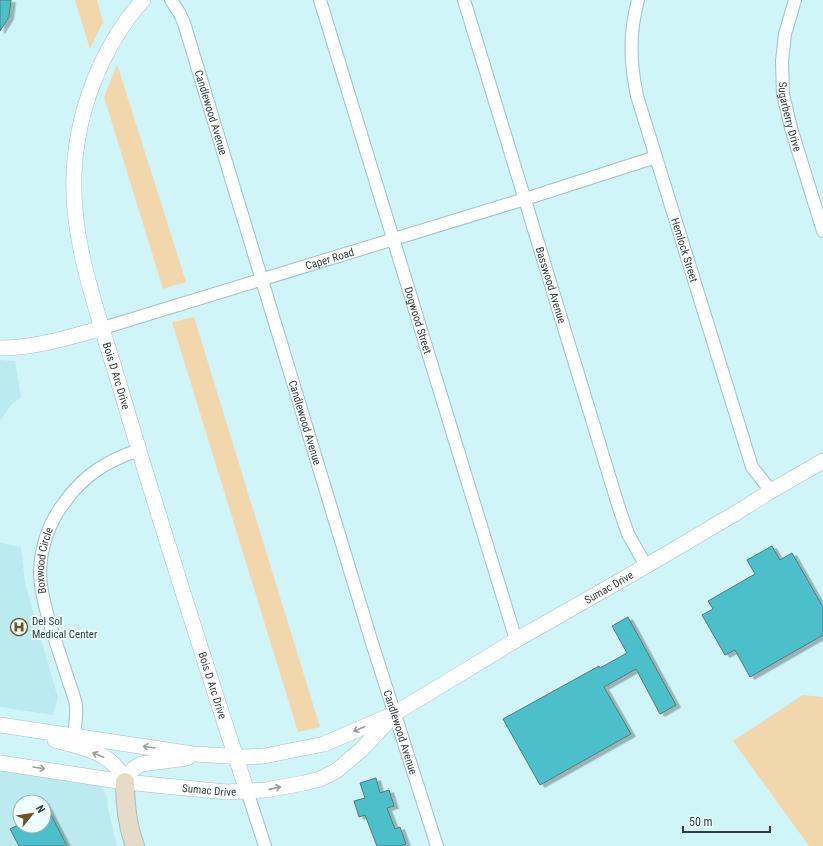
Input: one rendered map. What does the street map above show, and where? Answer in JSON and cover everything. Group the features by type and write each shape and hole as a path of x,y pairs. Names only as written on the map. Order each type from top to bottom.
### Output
{"main road":[{"path":"125,782 126,811 135,846"}],"street":[{"name":"Bois D Arc Drive","path":"143,0 118,32 88,96 76,151 74,176 78,237 86,274 139,450 247,791"},
{"name":"Candlewood Avenue","path":"171,0 184,23 394,714 437,846"},
{"name":"Dogwood Street","path":"320,0 516,640"},
{"name":"Basswood Avenue","path":"464,0 628,534 646,566"},
{"name":"Hemlock Street","path":"638,0 633,18 631,44 632,71 637,96 752,467 771,491"},
{"name":"Sugarberry Drive","path":"795,0 785,34 782,61 783,94 791,128 823,231"},
{"name":"Caper Road","path":"0,348 46,344 103,328 394,240 656,157"},
{"name":"Boxwood Circle","path":"74,735 76,706 44,602 40,574 44,545 59,509 73,490 103,465 120,456 139,450"},
{"name":"Sumac Drive","path":"3,725 193,754 264,756 324,744 394,714 516,640 646,566 823,461"},
{"name":"Sumac Drive","path":"0,763 125,782 226,792 266,790 320,779 336,771 361,750 394,714"},
{"path":"3,725 86,750 105,758 116,768 125,782 132,770 141,764 212,755"},
{"path":"247,791 265,846"}],"shaded area":[{"path":"75,0 97,0 103,22 90,49"},
{"path":"117,64 186,282 163,289 104,97"},
{"path":"194,317 320,727 298,732 172,322"},
{"path":"0,360 15,361 21,397 11,405 0,421"},
{"name":"Del Sol Medical Center","path":"0,543 21,547 25,583 58,698 53,715 0,707"},
{"path":"803,695 823,697 823,846 809,846 733,741"},
{"path":"0,771 97,783 104,790 107,796 108,809 117,846 0,846"}],"building":[{"path":"0,0 11,0 9,17 0,31"},
{"path":"772,546 780,560 792,553 823,607 823,635 750,677 735,650 725,655 702,615 713,609 708,601 755,574 747,560"},
{"path":"628,617 676,705 660,714 636,669 604,687 631,734 540,785 503,719 599,666 600,668 627,653 612,626"},
{"path":"376,778 380,793 389,790 394,806 387,808 395,829 400,827 406,844 400,846 377,846 365,815 359,817 354,801 365,798 360,783"},
{"path":"52,817 67,846 19,846 13,834 52,834"}],"place":[{"name":"Del Sol Medical Center","path":"19,627"}]}
